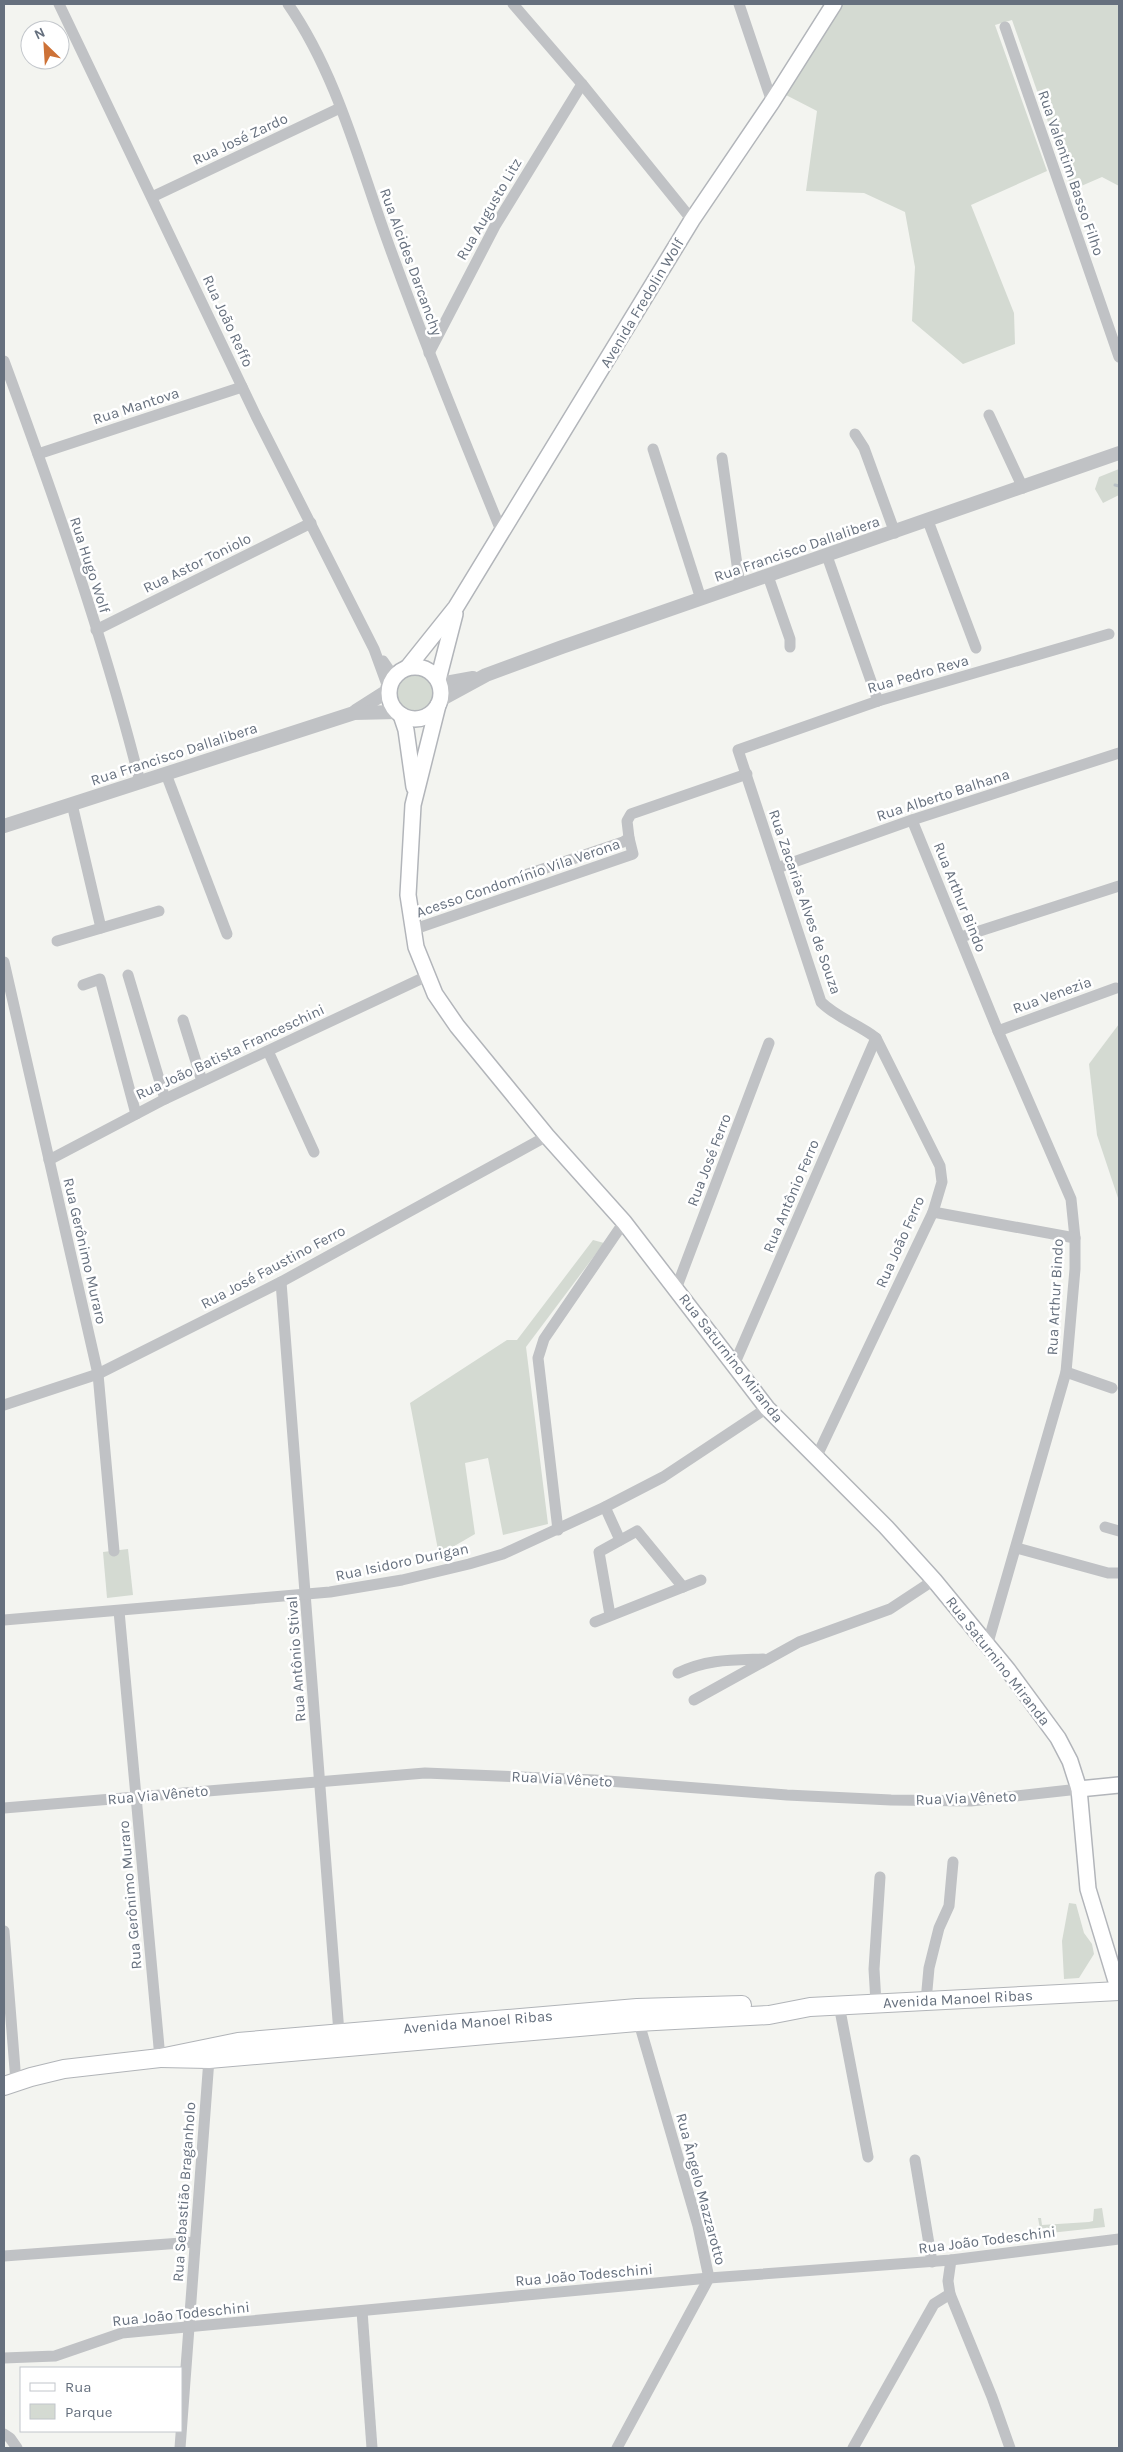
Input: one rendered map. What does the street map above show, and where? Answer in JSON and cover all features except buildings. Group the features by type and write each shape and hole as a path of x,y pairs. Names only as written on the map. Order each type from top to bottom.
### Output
{"main road":[{"name":"Avenida Fredolin Wolf","path":"408,667 456,607 692,220 772,102 834,4"},
{"name":"Avenida Fredolin Wolf","path":"439,682 456,607"},
{"path":"408,667 426,668 439,682 439,703 426,717 409,718 399,713 392,706 392,684 408,667"},
{"name":"Rua Saturnino Miranda","path":"439,703 415,794 408,877 412,930 427,976 442,1007 547,1136 624,1222 767,1408 886,1527 934,1580 1058,1738 1070,1761 1079,1789 1088,1889 1119,1991"},
{"name":"Rua Saturnino Miranda","path":"399,713 406,730 415,794"},
{"name":"Rua Via Vêneto","path":"1079,1789 1119,1785"},
{"name":"Avenida Manoel Ribas","path":"10,2084 64,2069 160,2058 225,2044 339,2033 637,2015 766,2005 798,2009 839,2005 1119,1991"},
{"name":"Avenida Manoel Ribas","path":"160,2058 209,2058 637,2015"}],"street":[{"name":"Rua João Reffo","path":"59,4 242,387 392,684"},
{"name":"Rua Alcides Darcanchy","path":"288,4 299,20 340,108 429,353 502,533"},
{"path":"513,4 582,84 692,220"},
{"path":"739,4 772,102"},
{"name":"Rua Valentim Basso Filho","path":"1005,27 1119,357"},
{"name":"Rua Augusto Litz","path":"429,353 495,226 582,84"},
{"name":"Rua José Zardo","path":"152,197 340,108"},
{"name":"Rua Hugo Wolf","path":"4,361 38,454 96,630 140,782"},
{"name":"Rua Mantova","path":"38,454 242,387"},
{"path":"989,416 1023,488"},
{"path":"855,434 864,448 895,532"},
{"path":"653,449 701,599"},
{"name":"Rua Francisco Dallalibera","path":"439,703 486,675 562,646 827,556 1119,453"},
{"path":"722,458 740,586"},
{"path":"928,521 976,648"},
{"name":"Rua Astor Toniolo","path":"96,630 311,523"},
{"path":"827,556 878,701"},
{"path":"768,576 790,639 790,647"},
{"name":"Rua Pedro Reva","path":"738,750 878,701 1109,634"},
{"name":"Rua Francisco Dallalibera","path":"439,682 486,675"},
{"name":"Rua Francisco Dallalibera","path":"354,713 392,684"},
{"name":"Rua Francisco Dallalibera","path":"4,826 354,713 399,713"},
{"name":"Rua Zacarias Alves de Souza","path":"738,750 821,1002 832,1014 861,1026 876,1038"},
{"name":"Rua Alberto Balhana","path":"777,868 912,820 1119,753"},
{"path":"166,774 228,934"},
{"path":"525,875 623,842 629,838 627,821 631,814 747,774"},
{"path":"72,804 101,928"},
{"name":"Rua Arthur Bindo","path":"912,820 998,1031 1070,1199 1075,1238 1075,1269 1066,1372 1017,1548 987,1646"},
{"name":"Acesso Condomínio Vila Verona","path":"412,930 632,854 629,838"},
{"path":"961,937 1119,886"},
{"path":"57,941 159,911"},
{"name":"Rua Gerônimo Muraro","path":"4,962 98,1374 114,1551"},
{"path":"128,975 164,1099"},
{"name":"Rua João Batista Franceschini","path":"49,1160 164,1099 427,976"},
{"path":"83,985 100,980 136,1114"},
{"name":"Rua Venezia","path":"998,1031 1116,988"},
{"path":"183,1020 202,1081"},
{"name":"Rua João Ferro","path":"816,1458 933,1212 942,1182 940,1166 876,1038"},
{"name":"Rua Antônio Ferro","path":"734,1366 876,1038"},
{"name":"Rua José Ferro","path":"676,1289 770,1043"},
{"path":"268,1051 314,1152"},
{"name":"Rua José Faustino Ferro","path":"4,1405 98,1374 281,1282 547,1136"},
{"path":"933,1212 1075,1238"},
{"path":"558,1530 538,1358 544,1339 624,1222"},
{"name":"Rua Antônio Stival","path":"281,1282 307,1595 339,2033"},
{"path":"1066,1372 1112,1388"},
{"name":"Rua Isidoro Durigan","path":"4,1620 307,1595 402,1580 469,1564 503,1554 606,1507 663,1477 767,1408"},
{"path":"606,1507 620,1540"},
{"path":"1105,1527 1119,1531"},
{"path":"610,1615 599,1552 637,1532 683,1587"},
{"path":"1017,1548 1108,1573 1119,1573"},
{"path":"595,1622 701,1580"},
{"path":"694,1700 765,1659 799,1642 890,1608 934,1580"},
{"name":"Rua Gerônimo Muraro","path":"119,1610 160,2058"},
{"path":"678,1673 697,1664 714,1661 765,1659"},
{"name":"Rua Via Vêneto","path":"4,1808 321,1781 454,1773 595,1780 787,1795 971,1801 1079,1789"},
{"path":"926,2001 929,1968 939,1928 950,1906 953,1862"},
{"path":"876,2003 874,1970 880,1877"},
{"path":"4,1931 10,2084"},
{"path":"839,2005 868,2158"},
{"name":"Rua Ângelo Mazzarotto","path":"616,2448 709,2278 695,2217 637,2015"},
{"name":"Rua Sebastião Braganholo","path":"182,2421 209,2058"},
{"path":"915,2160 932,2262"},
{"name":"Rua João Todeschini","path":"4,2358 55,2356 113,2335 709,2278 932,2262 1119,2239"},
{"path":"4,2256 195,2242"},
{"path":"951,2260 948,2281 950,2294 992,2397 1010,2448"},
{"path":"853,2448 934,2304 950,2294"},
{"path":"362,2312 372,2448"},
{"name":"Rua Sebastião Braganholo","path":"180,2448 181,2432"},
{"path":"4,2434 10,2438 17,2448"}],"green space":[{"path":"843,4 1119,4 1119,186 1102,177 1072,190 1012,20 995,25 1047,171 971,205 1014,313 1015,344 963,364 912,321 915,267 905,212 864,193 806,191 817,111 784,94"},
{"path":"1119,469 1119,495 1103,503 1095,489 1099,477"},
{"path":"419,672 427,675 433,681 436,693 433,705 427,711 411,714 403,711 397,705 394,689 397,681 403,675"},
{"path":"1119,1024 1119,1201 1097,1135 1089,1064"},
{"path":"593,1240 604,1243 526,1347 548,1524 503,1535 488,1458 465,1463 475,1534 439,1555 410,1403 507,1340 517,1340"},
{"path":"128,1549 133,1595 107,1598 103,1552"},
{"path":"1069,1903 1076,1904 1084,1933 1092,1944 1094,1954 1079,1978 1064,1979 1062,1941"},
{"path":"1102,2208 1105,2227 1041,2234 1038,2218 1041,2218 1042,2225 1089,2222 1093,2221 1094,2209"}],"waterway":[{"path":"1115,485 1119,486"}]}
